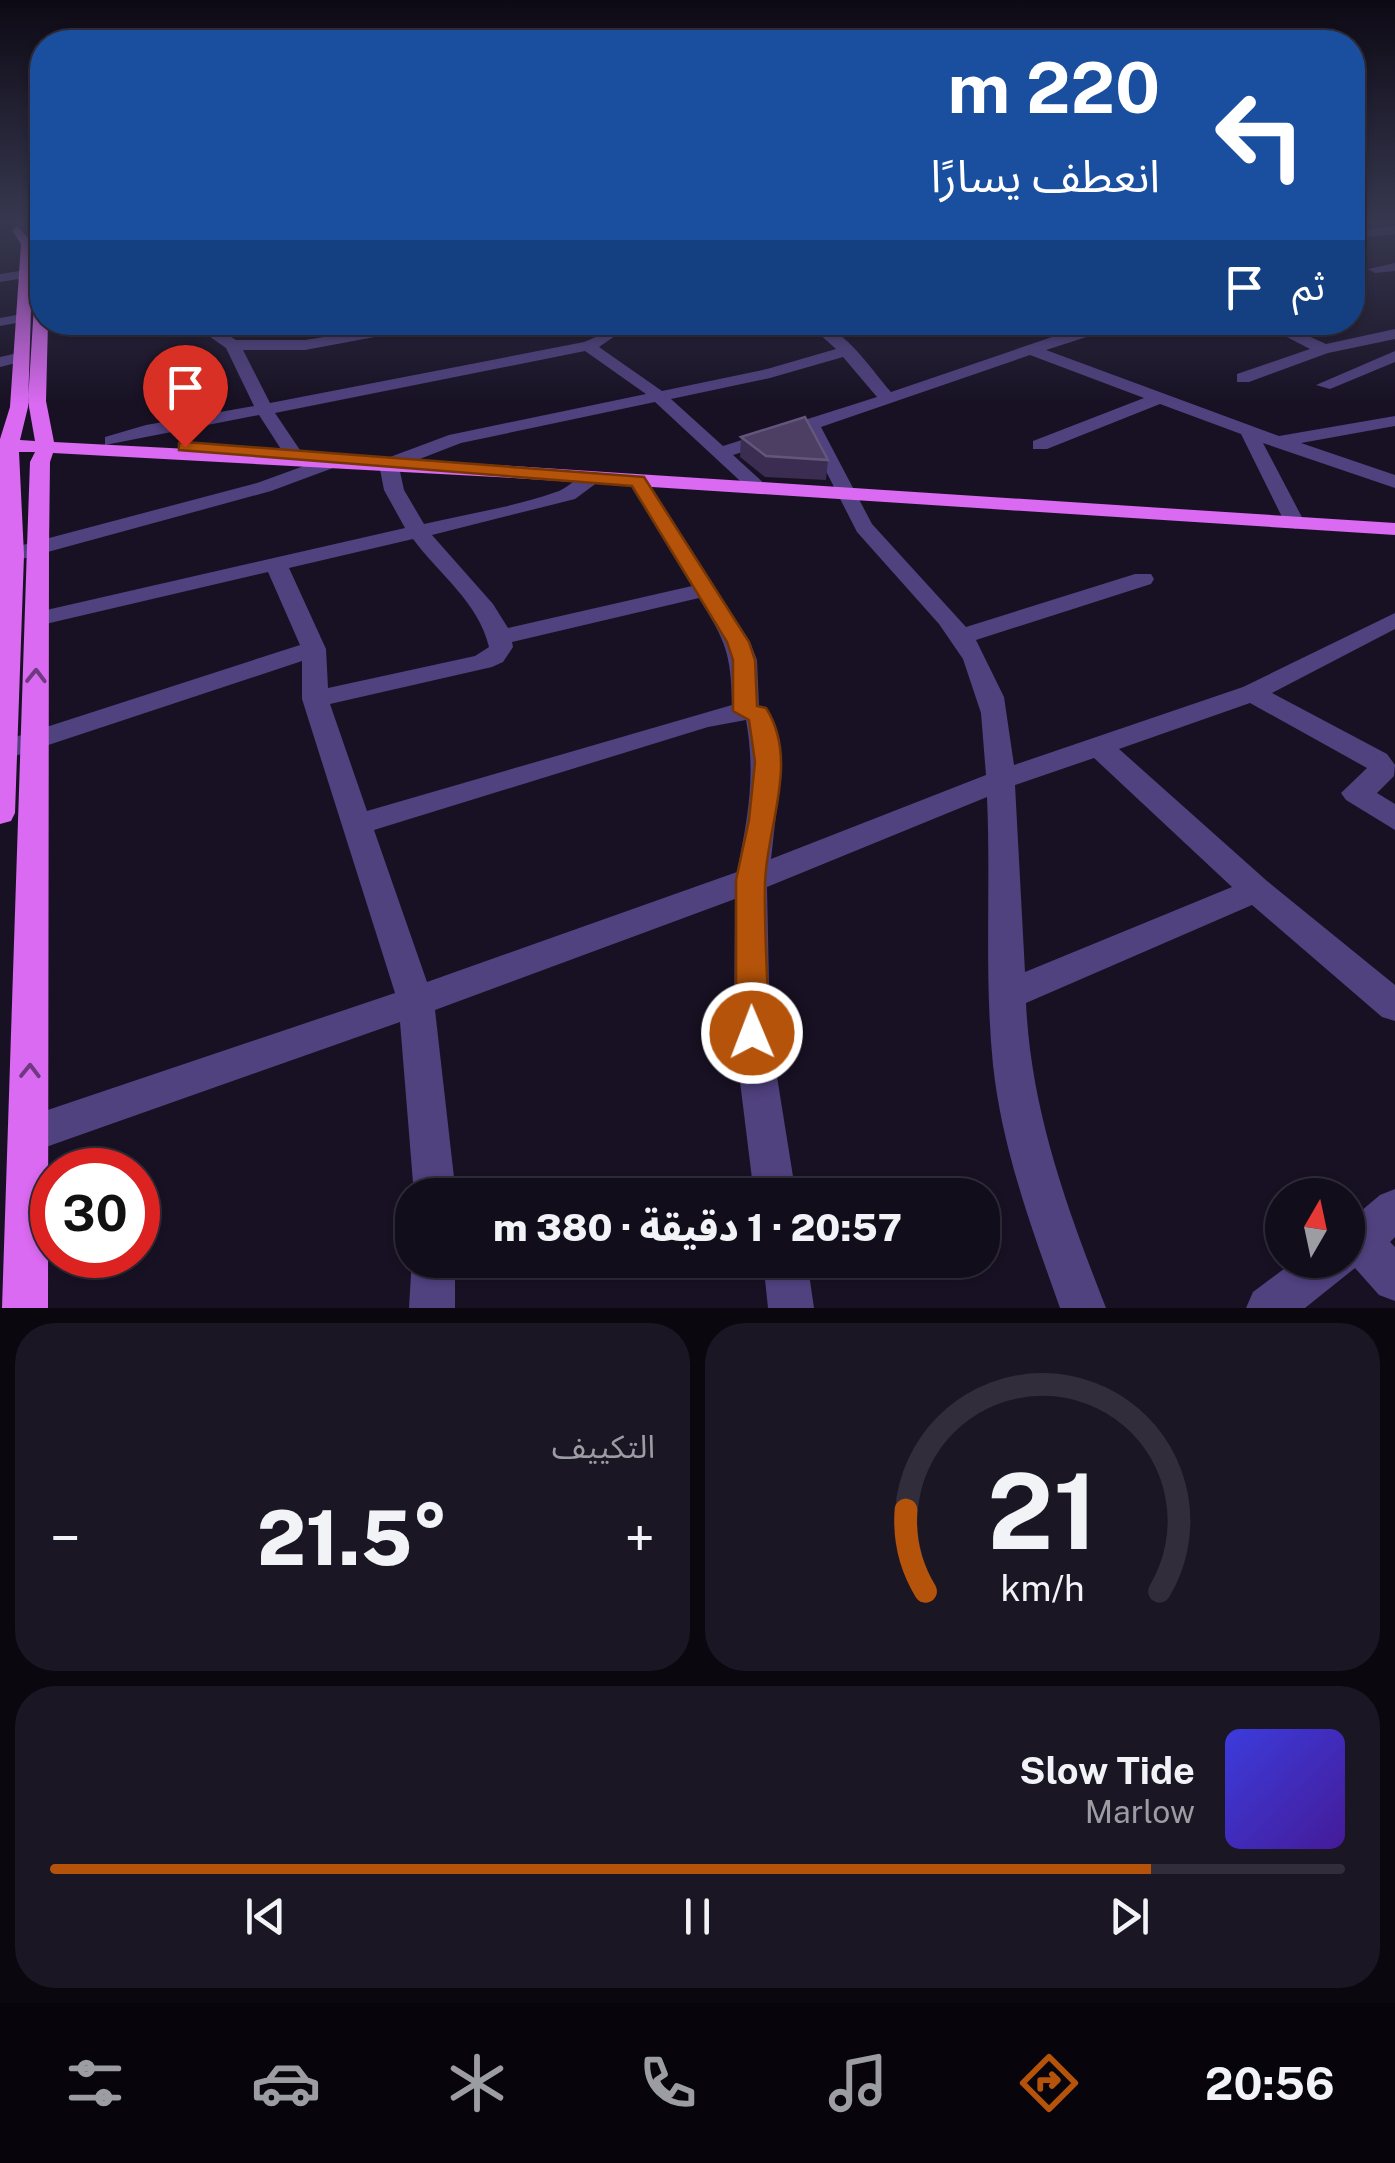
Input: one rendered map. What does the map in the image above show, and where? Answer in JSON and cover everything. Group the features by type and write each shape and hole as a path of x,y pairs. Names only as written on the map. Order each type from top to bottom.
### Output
{"main road":[{"path":"25,1308 37,619 17,553 5,445 19,407 11,360 11,320 30,288"},
{"path":"0,813 17,553 46,441 38,401 36,335"},
{"path":"46,441 326,464 384,464"},
{"path":"5,445 112,441 384,464 1395,529"}],"street":[{"path":"1243,378 1324,349 1395,334"},
{"path":"217,335 233,345 288,346 376,335"},
{"path":"351,335 354,339"},
{"path":"112,441 146,430 588,346 607,339 606,335"},
{"path":"828,335 886,397"},
{"path":"722,452 812,427 886,397 1071,335"},
{"path":"1293,335 1324,349"},
{"path":"233,345 264,410 294,456"},
{"path":"588,346 638,378 758,488"},
{"path":"1029,349 1395,482"},
{"path":"316,699 488,660 501,647 500,637 439,555 415,532 390,485 384,464 456,439 770,372 846,351"},
{"path":"1324,385 1395,356"},
{"path":"1040,445 1159,398"},
{"path":"1278,442 1395,421"},
{"path":"812,427 831,457 844,494 864,529 962,636 987,685 997,736 1010,1032 1021,1118 1083,1308"},
{"path":"1248,431 1294,523"},
{"path":"17,553 264,488 326,464"},
{"path":"37,619 556,499 591,478"},
{"path":"638,481 726,621 744,660 746,711"},
{"path":"275,562 314,649 316,699 416,1001 433,1178"},
{"path":"962,636 1143,579"},
{"path":"500,637 704,590"},
{"path":"29,1134 416,1001 750,880 1000,780 1102,748 1252,693 1388,634"},
{"path":"2,752 314,649"},
{"path":"1252,693 1377,760 1382,768 1380,776 1356,794 1395,819"},
{"path":"359,824 690,723 746,711 761,717 768,762 763,820 750,880 752,1033 773,1178"},
{"path":"1102,748 1256,890 1395,1006"},
{"path":"1010,994 1256,890"},
{"path":"1365,1234 1395,1210"},
{"path":"1365,1261 1395,1279"},
{"path":"432,1308 433,1278"},
{"path":"787,1278 791,1308"},
{"path":"1269,1308 1309,1278"}],"building":[{"path":"805,417 828,460 766,456 741,437"}],"route":[{"path":"185,447 638,481 686,552 711,604 738,642 744,660 746,711 758,714 762,720 768,762 763,820 750,880 752,1033"}]}
